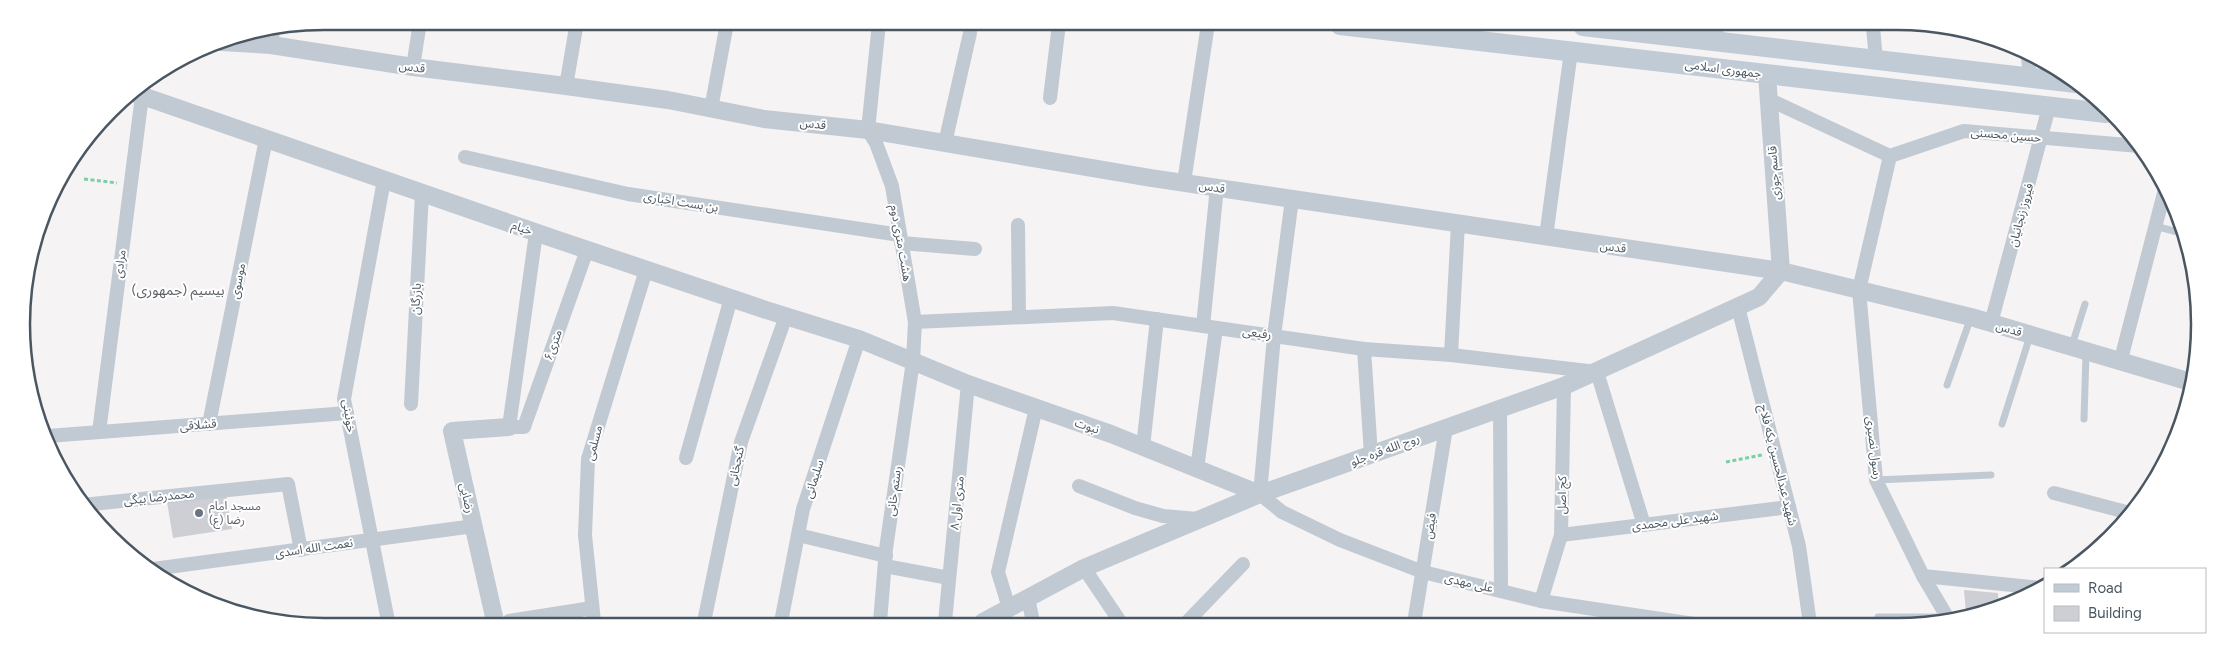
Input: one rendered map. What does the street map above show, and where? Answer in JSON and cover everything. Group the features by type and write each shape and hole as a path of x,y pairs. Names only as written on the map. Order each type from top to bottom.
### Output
{"main road":[{"name":"جمهوری اسلامی","path":"1383,30 2102,114"},
{"path":"1650,30 1716,34 1876,60 2062,81"}],"street":[{"path":"413,67 419,30"},
{"path":"566,86 576,30"},
{"path":"711,109 726,30"},
{"path":"868,130 879,30"},
{"path":"1050,98 1057,30"},
{"path":"1184,182 1207,30"},
{"path":"1873,30 1876,60"},
{"path":"945,143 970,33"},
{"name":"قدس","path":"249,40 272,38 413,67 566,86 764,119 868,130 1216,188 1781,271 1971,317 2120,363 2185,381"},
{"path":"1546,237 1571,52"},
{"path":"2028,61 2030,77"},
{"name":"قاسم جوزی","path":"1767,74 1781,271"},
{"name":"خیام","path":"140,95 536,233 786,316 859,338 913,361"},
{"name":"مرادی","path":"99,432 130,184 136,98"},
{"path":"1768,99 1890,156"},
{"name":"فیروز زنجانیان","path":"1991,323 2050,107"},
{"name":"هشت متری دوم","path":"868,130 876,143 892,186 915,322 913,361"},
{"name":"حسین محسنی","path":"1890,156 1964,131 2130,145"},
{"name":"موسوی","path":"210,424 266,139"},
{"name":"رسول نصیری","path":"1890,156 1859,290 1876,480 1923,576 1945,613"},
{"name":"بن بست اخباری","path":"465,157 628,194 900,239 976,249"},
{"name":"خوئینی","path":"384,180 344,399 387,618"},
{"path":"1197,469 1210,327 1216,188"},
{"name":"بازرگان","path":"411,404 422,193"},
{"path":"2120,363 2163,198"},
{"path":"1260,494 1274,336 1292,199"},
{"path":"1451,354 1458,224"},
{"path":"1018,225 1019,317"},
{"path":"510,427 536,233"},
{"name":"۶متری","path":"510,427 524,427 587,250"},
{"name":"مسلمی","path":"593,615 585,535 588,459 646,270"},
{"name":"روح الله قره جلو","path":"990,618 1084,568 1260,494 1564,386 1597,372 1759,297 1781,271"},
{"path":"686,458 731,298"},
{"name":"شهید عبدالحسین یکه فلاح","path":"1738,307 1799,546 1809,618"},
{"name":"رفیعی","path":"915,322 1113,313 1364,349 1451,354 1597,372"},
{"name":"گنجخانی","path":"705,618 741,442 786,316"},
{"path":"1143,447 1157,319"},
{"name":"سلیمانی","path":"782,618 804,510 859,338"},
{"path":"1364,349 1371,455"},
{"name":"نبوت","path":"913,361 968,384 1143,447 1260,494"},
{"name":"رستم خانی","path":"880,618 885,561 913,361"},
{"path":"1597,372 1644,525"},
{"name":"۸ متری اول","path":"945,618 968,384"},
{"name":"کج اصل","path":"1541,601 1561,535 1564,386"},
{"path":"1009,608 998,572 1036,408"},
{"path":"1500,409 1501,591"},
{"name":"قشلاقی","path":"52,436 347,413"},
{"name":"رضایی","path":"494,618 452,431 510,427"},
{"name":"فیض","path":"1415,618 1446,428"},
{"name":"محمدرضا بیگی","path":"92,504 288,484 301,550"},
{"path":"1079,486 1135,508 1163,516 1199,519"},
{"path":"2054,493 2123,511"},
{"name":"علی مهدی","path":"1260,494 1282,512 1340,540 1422,572 1541,601 1654,618"},
{"name":"شهید علی محمدی","path":"1561,535 1789,506"},
{"name":"نعمت الله اسدی","path":"161,568 474,526"},
{"path":"798,535 949,578"},
{"path":"1191,618 1243,564"},
{"path":"1084,568 1118,618"},
{"path":"1923,576 2029,587"},
{"path":"1028,598 1032,618"},
{"path":"557,618 593,615"}],"lane":[{"path":"2155,226 2176,232"},
{"path":"2084,419 2079,350 2085,304"},
{"path":"1947,385 1971,317"},
{"path":"2002,424 2030,335"},
{"path":"1876,480 1991,475"},
{"path":"1878,617 1903,618"}],"path":[{"path":"84,179 130,184"},
{"path":"1726,462 1775,453"}],"building":[{"name":"مسجد امام رضا (ع)","path":"225,490 232,529 173,538 166,496"},
{"path":"1964,590 1998,593 1999,600 1966,610"}],"place":[{"name":"مسجد امام رضا (ع)","path":"199,513"}],"district":[{"name":"(بیسیم (جمهوری","path":"178,290"}]}
